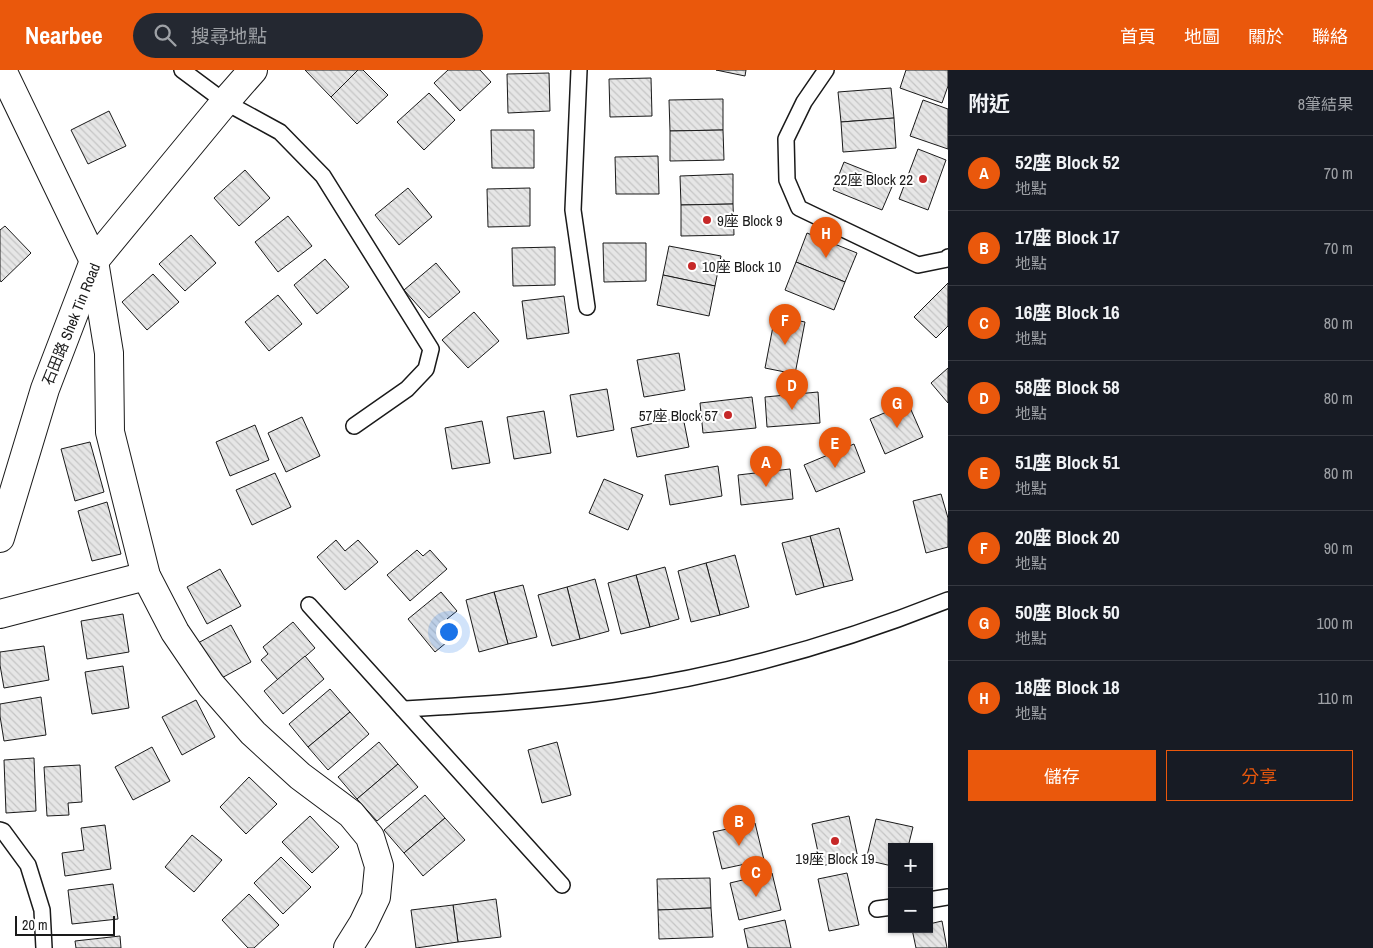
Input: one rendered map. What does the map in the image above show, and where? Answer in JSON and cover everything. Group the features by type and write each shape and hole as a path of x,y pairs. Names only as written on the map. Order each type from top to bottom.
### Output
{"street":[{"path":"2,70 94,260 109,353 110,432 146,576 175,632 217,691 252,732 300,776 351,814 370,837 379,866 376,896 363,924 348,948"},
{"name":"石田路 Shek Tin Road","path":"0,538 45,389 94,260 253,70"},
{"path":"0,614 146,576"}],"lane":[{"path":"182,70 225,102 280,132 323,176 431,349 426,369 406,389 354,426"},
{"path":"579,70 573,210 587,308"},
{"path":"826,70 804,102 786,138 787,180 799,208 918,265 948,259 948,257"},
{"path":"403,709 539,700 614,691 687,678 761,662 832,642 903,618 948,600"},
{"path":"309,605 562,885"},
{"path":"0,830 3,831 28,865 42,910 44,948"},
{"path":"933,899 948,897"}],"building":[{"path":"305,70 358,70 331,97"},
{"path":"358,70 363,70 388,95 357,124 331,97"},
{"path":"448,70 480,70 491,82 460,111 434,83"},
{"path":"716,70 746,70 745,76"},
{"path":"906,70 948,70 948,86 942,103 900,88"},
{"path":"549,73 550,111 508,113 507,74"},
{"path":"651,78 652,116 610,117 609,79"},
{"path":"891,88 894,118 841,122 838,92"},
{"path":"429,93 455,120 424,150 397,122"},
{"path":"723,99 723,130 670,131 669,100"},
{"path":"923,100 948,109 948,149 910,136"},
{"path":"109,111 126,146 88,164 71,130"},
{"path":"894,118 896,148 843,152 841,122"},
{"path":"491,130 534,130 534,168 492,168"},
{"path":"723,130 724,160 670,161 670,131"},
{"name":"22座 Block 22","path":"918,149 946,160 928,210 899,199"},
{"path":"658,156 659,194 616,194 615,157"},
{"path":"844,162 894,182 882,210 833,190"},
{"path":"245,170 270,198 239,226 214,198"},
{"path":"733,174 733,204 681,205 680,176"},
{"path":"408,188 432,217 399,245 375,215"},
{"path":"530,188 530,226 488,227 487,189"},
{"name":"9座 Block 9","path":"733,204 734,235 681,236 681,205"},
{"path":"288,216 312,246 278,272 255,242"},
{"path":"5,226 31,253 1,282 0,230"},
{"path":"807,233 857,253 845,282 796,262"},
{"path":"191,235 216,263 185,291 159,264"},
{"path":"603,243 646,243 646,281 604,282"},
{"name":"10座 Block 10","path":"669,246 721,256 715,286 663,275"},
{"path":"555,247 555,285 513,286 512,248"},
{"path":"325,259 349,287 317,314 294,285"},
{"path":"796,262 845,282 834,310 785,290"},
{"path":"436,263 460,292 429,318 404,290"},
{"path":"153,274 179,302 147,330 122,302"},
{"path":"663,275 715,286 709,316 657,305"},
{"path":"948,283 948,326 936,338 914,317"},
{"path":"278,295 302,324 269,351 245,322"},
{"path":"564,296 569,333 527,339 522,301"},
{"path":"474,312 499,341 468,368 442,340"},
{"path":"775,316 805,322 795,374 765,368"},
{"path":"679,353 685,390 644,397 637,360"},
{"path":"948,368 948,403 931,383"},
{"path":"607,389 614,430 577,437 570,395"},
{"path":"818,392 820,423 767,427 765,397"},
{"name":"57座 Block 57","path":"752,397 756,428 703,433 700,403"},
{"path":"908,403 923,437 885,454 870,419"},
{"path":"544,411 551,453 514,459 507,417"},
{"path":"302,417 320,456 286,472 268,433"},
{"path":"683,417 689,447 637,457 631,428"},
{"path":"482,421 490,463 452,469 445,428"},
{"path":"255,425 269,460 230,476 216,442"},
{"path":"90,442 104,492 75,501 61,449"},
{"path":"854,444 865,472 816,492 804,465"},
{"path":"718,466 722,496 670,505 665,475"},
{"path":"790,469 793,499 741,505 738,475"},
{"path":"275,473 291,507 252,525 236,490"},
{"path":"604,479 643,495 628,530 589,513"},
{"path":"941,494 948,518 948,547 926,553 913,501"},
{"path":"107,502 121,554 92,561 78,511"},
{"path":"839,528 853,580 824,587 810,536"},
{"path":"810,536 824,587 796,595 782,543"},
{"path":"336,540 345,551 358,540 378,562 345,590 317,557"},
{"path":"417,550 423,556 430,550 447,569 410,601 387,575"},
{"path":"735,555 749,607 720,615 706,563"},
{"path":"706,563 720,615 691,622 678,571"},
{"path":"665,567 679,619 650,627 636,575"},
{"path":"220,569 241,606 207,624 187,587"},
{"path":"636,575 650,627 621,634 608,583"},
{"path":"595,579 609,631 580,639 567,587"},
{"path":"523,585 537,637 508,644 494,592"},
{"path":"567,587 580,639 552,646 538,595"},
{"path":"441,592 457,611 447,619 458,633 435,652 408,619"},
{"path":"494,592 508,644 479,652 466,600"},
{"path":"123,614 129,652 87,659 81,621"},
{"path":"293,622 315,648 278,680 261,660 268,654 263,647"},
{"path":"231,625 251,662 218,680 198,643"},
{"path":"44,646 49,680 4,688 0,652"},
{"path":"305,656 324,679 283,714 264,691"},
{"path":"123,666 129,708 92,714 85,672"},
{"path":"330,689 350,712 308,747 289,724"},
{"path":"41,697 46,735 4,741 0,704"},
{"path":"196,700 215,737 182,755 162,717"},
{"path":"350,712 369,734 328,770 308,747"},
{"path":"379,742 398,764 357,799 338,777"},
{"path":"557,742 571,795 542,803 528,750"},
{"path":"152,747 170,781 133,800 115,767"},
{"path":"34,758 36,811 6,813 4,760"},
{"path":"398,764 418,787 377,821 357,799"},
{"path":"80,765 82,802 68,803 69,815 47,816 44,767"},
{"path":"249,777 277,804 246,834 220,807"},
{"path":"425,795 445,818 404,853 384,830"},
{"path":"310,816 339,847 312,873 282,842"},
{"name":"19座 Block 19","path":"849,816 858,858 821,866 812,824"},
{"path":"445,818 465,840 423,876 404,853"},
{"path":"876,819 913,827 909,843 888,843 888,865 866,860"},
{"path":"755,823 764,860 722,869 713,832"},
{"path":"105,825 111,869 65,876 62,853 84,850 81,828"},
{"path":"192,835 222,860 194,892 165,867"},
{"path":"281,857 311,887 283,914 254,883"},
{"path":"772,873 781,910 739,920 730,883"},
{"path":"847,873 859,925 829,931 818,879"},
{"path":"710,878 711,908 658,910 657,879"},
{"path":"113,884 118,919 72,924 68,890"},
{"path":"249,894 279,925 254,948 248,948 222,920"},
{"path":"496,899 501,937 458,942 453,905"},
{"path":"453,905 458,942 416,948 411,910"},
{"path":"711,908 713,937 659,939 658,910"},
{"path":"785,920 791,948 748,948 744,929"},
{"path":"942,921 947,948 916,948 913,933 933,933 933,923"},
{"path":"120,936 121,948 76,948 75,941"}],"place":[{"name":"22座 Block 22","path":"923,179"},
{"name":"9座 Block 9","path":"707,220"},
{"name":"18座 Block 18","path":"826,258"},
{"name":"10座 Block 10","path":"692,266"},
{"name":"20座 Block 20","path":"785,345"},
{"name":"58座 Block 58","path":"792,410"},
{"name":"57座 Block 57","path":"728,415"},
{"name":"50座 Block 50","path":"897,428"},
{"name":"51座 Block 51","path":"835,468"},
{"name":"52座 Block 52","path":"766,487"},
{"name":"19座 Block 19","path":"835,841"},
{"name":"17座 Block 17","path":"739,846"},
{"name":"16座 Block 16","path":"756,897"}]}
